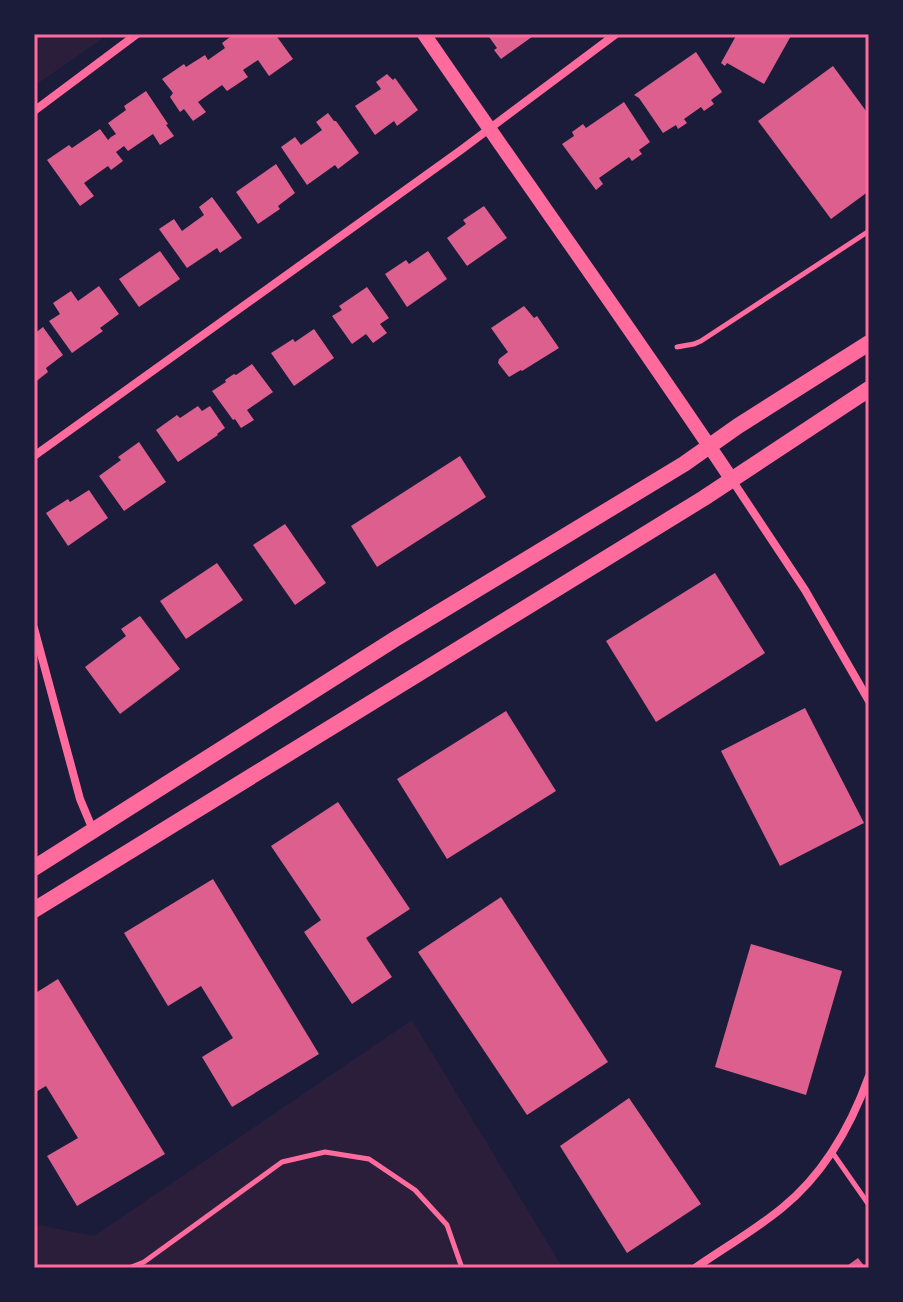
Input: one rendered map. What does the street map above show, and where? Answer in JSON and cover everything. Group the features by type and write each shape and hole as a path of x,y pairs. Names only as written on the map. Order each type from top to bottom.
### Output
{"main road":[{"path":"34,868 395,639 710,446 869,343"},
{"path":"34,910 732,480 869,389"}],"street":[{"path":"34,111 137,34"},
{"path":"424,34 710,446 805,590 869,701"},
{"path":"34,456 616,34"},
{"path":"34,628 80,799 93,830"},
{"path":"695,1268 783,1208 809,1181 851,1121 869,1076"}],"lane":[{"path":"832,1152 869,1205"}],"path":[{"path":"677,347 701,341 869,231"},
{"path":"129,1268 144,1262 282,1162 325,1152 369,1159 415,1190 447,1225 462,1268"}],"shaded area":[{"path":"34,34 109,34 34,86"},
{"path":"412,1020 563,1268 34,1268 34,1224 94,1236"}],"building":[{"path":"234,34 275,34 293,59 269,76 258,60 243,70 248,77 227,91 222,85 198,102 206,112 193,121 184,109 180,112 170,97 173,93 162,79 205,55 208,60 225,48 222,43"},
{"path":"487,34 536,34 501,59"},
{"path":"737,34 792,34 764,84 727,63 725,66 721,63"},
{"path":"696,52 722,92 711,100 714,104 704,111 701,107 684,119 687,123 663,133 634,95"},
{"path":"833,66 869,115 869,191 831,219 758,121"},
{"path":"387,74 393,80 395,78 418,110 397,126 394,121 375,135 355,106 381,89 376,82"},
{"path":"146,91 174,136 160,145 153,134 128,151 124,146 116,152 123,161 111,170 108,166 84,183 94,196 80,206 47,160 100,129 108,140 116,134 108,123 126,110 124,106"},
{"path":"624,102 650,142 639,150 642,154 632,161 629,157 599,178 603,184 596,190 562,144 574,136 572,132 583,124 586,128"},
{"path":"328,113 359,153 338,169 335,165 307,185 281,147 295,137 301,145 322,130 316,122"},
{"path":"276,164 295,193 278,206 280,209 258,224 236,192"},
{"path":"212,197 242,238 220,253 217,248 187,268 159,229 174,219 182,231 204,215 199,207"},
{"path":"484,206 507,238 467,266 447,238 466,224 463,220"},
{"path":"160,251 180,279 139,307 119,279"},
{"path":"428,251 447,279 407,307 385,274 406,260 409,264"},
{"path":"99,286 119,314 100,328 103,331 72,353 49,321 60,314 53,303 71,291 78,301"},
{"path":"367,287 389,318 380,324 387,333 373,343 366,334 352,344 332,316 342,310 339,306"},
{"path":"524,306 534,318 537,316 559,348 509,377 498,363 508,352 491,328"},
{"path":"43,327 63,355 46,368 48,372 34,383 34,334"},
{"path":"314,329 334,358 294,386 271,353"},
{"path":"252,364 273,392 247,410 254,420 241,428 212,391"},
{"path":"198,406 202,411 210,406 225,428 178,462 156,430 177,415 180,418"},
{"path":"139,442 166,482 124,511 99,476"},
{"path":"460,456 486,497 377,567 351,526"},
{"path":"89,490 108,518 68,546 46,513"},
{"path":"285,524 326,583 295,605 253,545"},
{"path":"217,563 243,600 186,639 160,601"},
{"path":"715,573 765,653 656,722 606,641"},
{"path":"140,616 180,669 120,714 85,667 126,636 121,629"},
{"path":"805,708 864,823 780,866 721,751"},
{"path":"506,711 556,791 447,859 397,779"},
{"path":"338,802 410,909 366,938 392,977 352,1004 304,932 321,920 271,846"},
{"path":"213,879 319,1054 232,1107 202,1057 233,1038 201,986 168,1006 124,933"},
{"path":"501,897 608,1062 527,1115 418,952"},
{"path":"751,944 842,971 806,1095 715,1067"},
{"path":"58,979 165,1154 77,1206 47,1156 78,1138 46,1086 34,1093 34,994"},
{"path":"629,1098 701,1204 627,1253 560,1146"},
{"path":"858,1258 866,1268 844,1268"}]}
